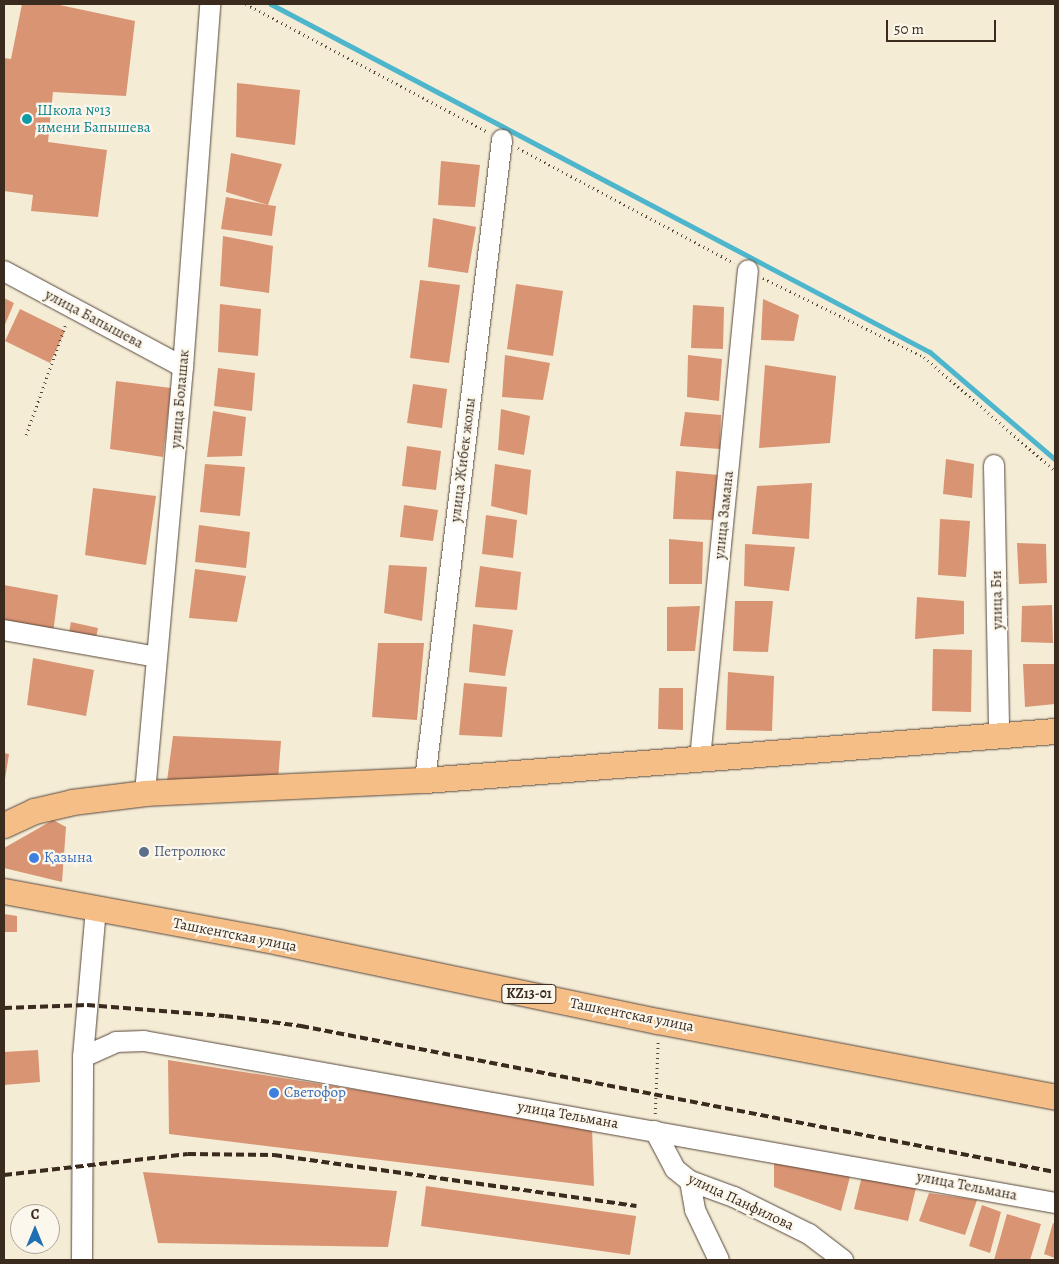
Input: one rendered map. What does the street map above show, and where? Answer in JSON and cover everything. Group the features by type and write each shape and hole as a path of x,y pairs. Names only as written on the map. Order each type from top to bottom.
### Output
{"main road":[{"path":"4,825 34,810 72,802 144,793 425,780 1055,731"},
{"name":"Ташкентская улица","path":"4,891 279,942 658,1021 1055,1097"}],"street":[{"name":"улица Болашак","path":"144,793 183,367 210,4"},
{"name":"улица Жибек жолы","path":"425,780 502,140"},
{"name":"улица Замана","path":"700,759 748,270"},
{"name":"улица Бапышева","path":"4,271 183,367"},
{"name":"улица Би","path":"994,465 999,735"},
{"path":"4,630 157,657"},
{"path":"82,1260 83,1057 96,909"},
{"name":"улица Тельмана","path":"83,1057 116,1042 144,1040 1055,1203"},
{"name":"улица Панфилова","path":"656,1131 675,1169 690,1181 734,1197 809,1234 843,1260"},
{"path":"690,1181 696,1210 719,1260"}],"path":[{"path":"246,4 748,270 924,357 1055,471"},
{"path":"26,436 71,307"},
{"path":"656,1131 658,1021"}],"building":[{"name":"Школа №13 имени Бапышева","path":"22,4 55,4 135,21 126,96 53,92 48,142 107,150 98,217 31,211 33,195 4,191 4,58 11,59"},
{"path":"237,83 300,90 295,145 236,137"},
{"path":"231,153 282,164 268,205 226,192"},
{"path":"441,161 480,165 475,207 438,205"},
{"path":"226,197 276,206 272,236 221,229"},
{"path":"433,218 476,227 468,273 428,267"},
{"path":"223,236 273,246 269,293 220,286"},
{"path":"420,280 460,285 449,363 410,358"},
{"path":"516,284 563,291 553,356 507,349"},
{"path":"4,298 14,303 4,327"},
{"path":"763,299 799,315 794,341 761,340"},
{"path":"220,304 261,309 258,356 218,352"},
{"path":"693,305 724,307 723,349 691,348"},
{"path":"20,309 65,331 50,363 5,341"},
{"path":"505,355 550,363 543,400 502,397"},
{"path":"688,355 722,359 719,401 687,397"},
{"path":"765,365 836,376 830,443 759,448"},
{"path":"218,368 255,373 252,411 214,406"},
{"path":"116,381 171,388 163,457 110,449"},
{"path":"413,384 447,389 442,428 407,423"},
{"path":"501,409 530,416 524,455 498,450"},
{"path":"213,411 246,417 242,456 207,457"},
{"path":"685,412 721,415 720,449 680,446"},
{"path":"407,446 441,451 436,490 402,486"},
{"path":"946,459 974,464 972,498 943,494"},
{"path":"205,464 245,467 240,516 200,512"},
{"path":"495,464 531,470 527,515 491,506"},
{"path":"676,471 718,475 716,520 673,519"},
{"path":"812,483 809,539 752,534 757,486"},
{"path":"93,488 156,496 146,565 85,555"},
{"path":"404,505 438,510 433,541 400,537"},
{"path":"486,515 517,520 513,558 482,554"},
{"path":"940,519 970,521 966,577 938,575"},
{"path":"199,525 250,532 246,568 195,562"},
{"path":"669,539 703,542 702,584 669,584"},
{"path":"1017,543 1046,544 1047,583 1019,584"},
{"path":"745,544 795,547 789,591 744,586"},
{"path":"389,565 427,567 422,621 384,613"},
{"path":"480,566 521,572 517,610 475,607"},
{"path":"195,569 246,576 237,622 189,618"},
{"path":"4,585 58,595 53,633 4,624"},
{"path":"917,597 964,601 964,634 915,639"},
{"path":"735,601 773,601 768,652 733,651"},
{"path":"1052,605 1053,643 1021,642 1022,606"},
{"path":"700,606 695,651 667,651 667,607"},
{"path":"71,622 98,628 94,648 67,643"},
{"path":"473,624 513,630 505,676 469,672"},
{"path":"378,643 424,643 417,720 372,717"},
{"path":"933,649 972,650 971,712 932,711"},
{"path":"33,658 94,670 86,716 27,705"},
{"path":"1023,664 1055,664 1055,704 1025,707"},
{"path":"728,672 774,676 772,731 726,730"},
{"path":"464,683 507,687 502,737 459,735"},
{"path":"659,688 683,688 683,730 658,729"},
{"path":"173,736 281,741 278,780 167,781"},
{"path":"4,753 9,754 5,779 4,779"},
{"name":"Қазына","path":"53,820 66,827 62,882 4,868 4,848"},
{"path":"4,914 17,916 17,932 4,932"},
{"path":"38,1050 40,1082 4,1085 4,1052"},
{"name":"Светофор","path":"168,1060 592,1127 594,1186 169,1134"},
{"path":"774,1155 851,1173 841,1211 774,1187"},
{"path":"143,1172 397,1191 388,1247 158,1243"},
{"path":"862,1176 916,1188 908,1221 854,1209"},
{"path":"426,1186 636,1216 630,1255 421,1226"},
{"path":"929,1193 977,1200 965,1235 919,1221"},
{"path":"982,1205 1001,1212 990,1253 969,1246"},
{"path":"1007,1214 1041,1224 1030,1260 994,1260"},
{"path":"1053,1223 1055,1224 1055,1258 1044,1254"}],"waterway":[{"path":"271,4 930,352 1055,459"}],"railway":[{"path":"4,1008 87,1005 225,1016 301,1026 1055,1172"},
{"path":"4,1175 188,1154 274,1155 636,1206"}],"place":[{"name":"Школа №13 имени Бапышева","path":"27,119"},
{"name":"Петролюкс","path":"144,852"},
{"name":"Қазына","path":"34,858"},
{"name":"Светофор","path":"274,1093"}]}
